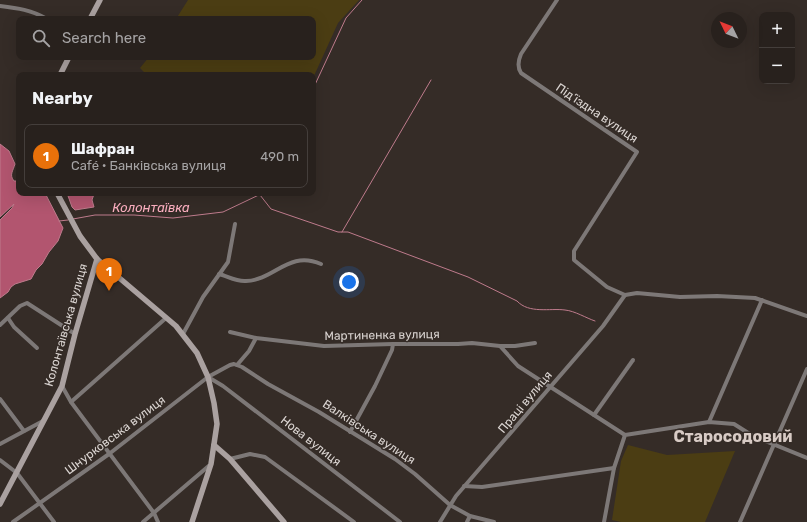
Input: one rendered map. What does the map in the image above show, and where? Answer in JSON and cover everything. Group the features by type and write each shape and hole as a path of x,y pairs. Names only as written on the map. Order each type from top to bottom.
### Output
{"main road":[{"path":"92,16 100,0"},
{"path":"62,72 68,60"},
{"path":"59,196 73,225 97,259 183,334 197,353 208,377 217,424 210,464 192,522"},
{"name":"Колонтаївська вулиця","path":"0,504 62,386 75,334 97,259"},
{"path":"214,445 230,459 284,522"}],"street":[{"name":"Під’їздна вулиця","path":"557,0 521,54 519,59 519,69 521,73 637,152 574,251 574,260 607,287 625,295"},
{"path":"0,6 26,10 40,16"},
{"path":"183,334 198,304 228,262 235,224"},
{"path":"219,274 244,281 261,278 297,261 312,261 321,264"},
{"path":"625,295 637,294 680,297 717,296 755,298 807,316"},
{"name":"Праці вулиця","path":"440,522 464,486 603,326 625,295"},
{"path":"709,422 762,300"},
{"path":"0,325 20,306 27,303 75,334"},
{"path":"8,318 14,327 37,348"},
{"path":"71,402 166,318"},
{"name":"Мартиненка вулиця","path":"230,332 256,338 324,346 472,343 515,346 535,343"},
{"path":"237,365 249,351 256,338"},
{"path":"350,432 382,371 392,350 393,344"},
{"path":"500,346 518,366 625,435 709,422 734,424 752,436 807,458"},
{"path":"594,415 633,360"},
{"name":"Шнурковська вулиця","path":"13,522 109,454 208,377 230,365 237,365"},
{"name":"Валківська вулиця","path":"237,365 319,412 395,459 415,474 450,505 470,516 494,522"},
{"path":"740,522 807,369"},
{"name":"Нова вулиця","path":"208,377 223,386 400,522"},
{"path":"62,386 71,402 154,513 158,522"},
{"path":"0,399 24,431"},
{"path":"0,444 44,421"},
{"path":"604,522 614,468 625,435"},
{"path":"230,459 250,454 265,456 354,522"},
{"path":"0,460 17,473 54,522"},
{"path":"143,522 210,464"},
{"path":"464,486 482,487 614,468"},
{"path":"467,522 470,516"}],"shaded area":[{"path":"188,0 359,0 338,23 316,72 144,72 140,68 147,60 316,60 316,16 178,16"},
{"path":"0,144 9,151 15,164 12,177 14,181 16,181 16,196 47,196 63,228 58,241 31,279 15,284 0,298 0,220 14,204 0,217"},
{"path":"68,196 93,196 92,200 94,207 75,210 72,207"},
{"path":"628,445 667,455 735,451 705,522 621,522 612,520 621,461"}],"waterway":[{"name":"Колонтаївка","path":"316,83 346,18 362,0"},
{"path":"342,232 431,80"},
{"name":"Колонтаївка","path":"73,219 95,215 134,215 173,218 223,212 257,196"},
{"path":"261,196 271,209 338,232 348,232 468,277 517,301 527,308 569,311 595,321"},
{"name":"Колонтаївка","path":"59,221 68,220"}],"place":[{"name":"Шафран","path":"109,291"}],"district":[{"name":"Старосодовий","path":"733,436"}]}
